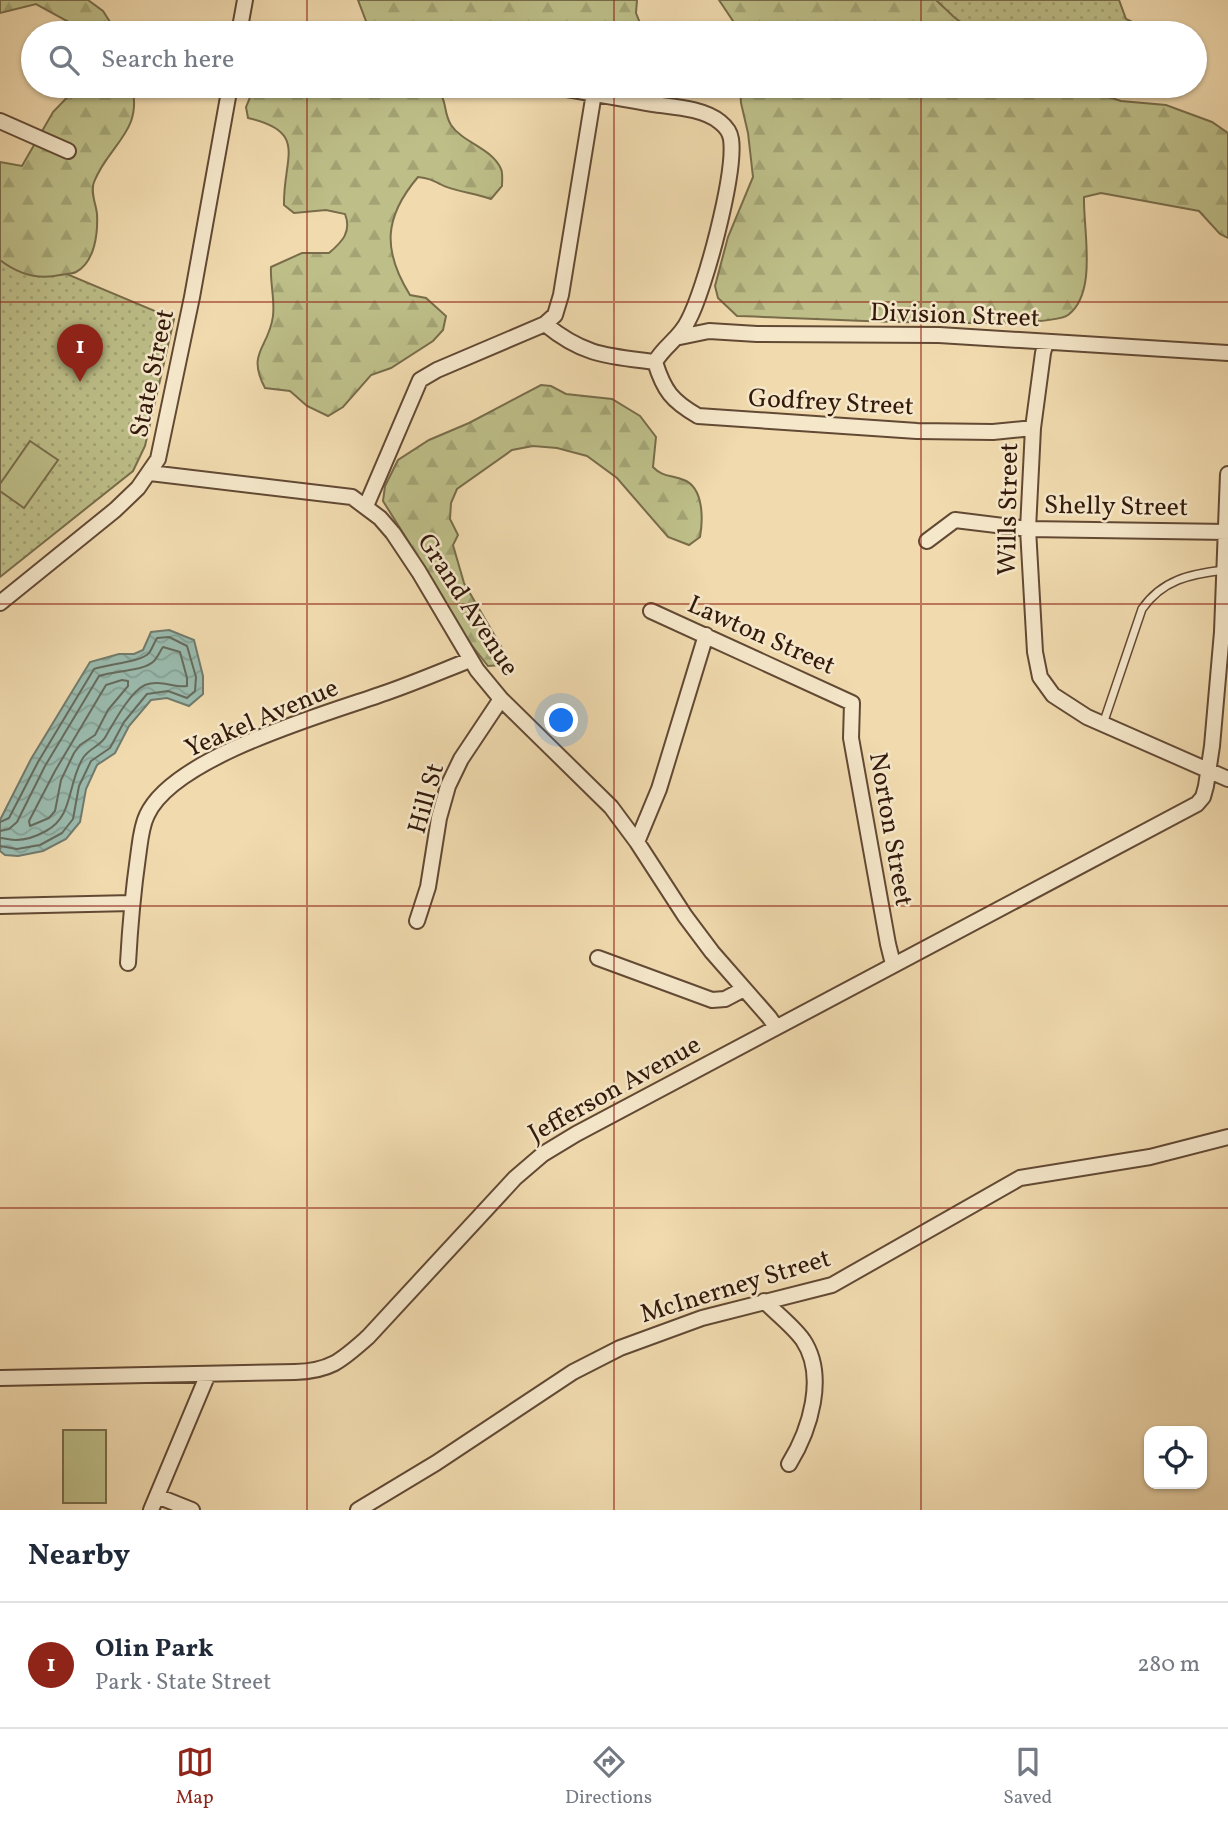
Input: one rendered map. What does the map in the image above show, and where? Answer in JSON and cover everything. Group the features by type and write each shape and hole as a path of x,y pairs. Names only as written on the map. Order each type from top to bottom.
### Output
{"street":[{"path":"244,21 245,0"},
{"name":"State Street","path":"0,603 115,510 150,473 158,459 192,297 228,98"},
{"path":"366,506 420,380 545,324 555,315 561,295 593,98"},
{"path":"545,324 585,351 655,362 660,353 680,337 703,282 724,202 731,137 722,124 708,116 622,98"},
{"path":"0,121 68,151"},
{"name":"Division Street","path":"680,337 709,331 757,334 939,335 1228,353"},
{"name":"Wills Street","path":"1046,342 1033,428 1028,528 1035,652 1040,677 1053,695 1066,705 1103,724"},
{"name":"Godfrey Street","path":"655,362 662,384 678,405 698,416 917,431 993,432 1033,428"},
{"name":"Grand Avenue","path":"150,473 352,497 366,506 393,533 470,660 501,699 594,789 638,842 685,916 712,952 776,1027"},
{"name":"Jefferson Avenue","path":"0,1378 323,1370 338,1362 368,1337 515,1178 543,1154 1197,804 1203,797 1209,770 1218,691 1228,474"},
{"name":"Shelly Street","path":"927,541 955,520 1028,528 1226,532"},
{"name":"Lawton Street","path":"651,611 852,703"},
{"path":"638,842 659,789 706,635"},
{"name":"Yeakel Avenue","path":"128,963 132,903 140,840 146,817 154,803 177,781 276,731 414,683 470,660"},
{"name":"Hill St","path":"417,921 428,887 439,818 448,786 461,759 501,699"},
{"name":"Norton Street","path":"852,703 851,738 888,944 894,964"},
{"path":"1103,724 1228,779"},
{"path":"0,906 132,903"},
{"path":"598,958 712,999 725,999 744,989"},
{"name":"McInerney Street","path":"358,1510 436,1463 589,1363 659,1332 764,1301 832,1285 1020,1178 1150,1157 1228,1137"},
{"path":"764,1301 802,1339 814,1362 815,1388 810,1417 789,1464"},
{"path":"192,1510 154,1503 208,1374"}],"lane":[{"path":"1103,724 1142,609 1151,597 1174,580 1194,573 1224,569"}],"green space":[{"path":"0,0 88,0 103,11 109,21 67,21 36,4 0,13"},
{"path":"358,0 637,0 636,13 639,21 366,21"},
{"path":"719,0 936,0 959,21 733,21"},
{"path":"766,0 1119,0 1126,19 1130,21 772,21"},
{"path":"66,98 134,98 133,115 129,127 94,182 97,230 91,254 76,272 44,277 28,275 0,260 0,162 22,166 53,112"},
{"path":"250,98 442,98 451,125 463,137 491,156 501,169 502,186 491,199 418,177 407,192 393,220 391,248 401,279 410,295 426,298 446,316 443,330 433,341 391,368 371,375 343,407 328,416 307,406 290,391 265,388 260,376 258,358 273,316 271,267 302,253 329,253 342,241 347,220 345,214 326,210 294,213 284,205 289,149 286,139 267,124 248,118 246,107"},
{"path":"741,98 1112,98 1166,105 1212,122 1228,133 1228,238 1220,234 1199,211 1101,193 1084,197 1086,276 1077,305 1068,315 1049,320 965,323 737,316 718,298 715,286 728,237 753,177 748,133"},
{"path":"0,246 174,319 145,446 133,471 0,577"},
{"path":"541,385 551,386 566,394 612,399 640,416 656,437 653,467 691,484 699,497 702,514 700,537 689,545 668,537 617,478 587,456 557,448 533,446 512,450 457,489 451,503 450,519 458,535 453,545 464,583 506,655 501,665 488,666 462,633 383,501 385,486 398,460 429,440 469,423"},
{"path":"30,441 58,460 24,508 0,491 0,484"},
{"path":"63,1430 106,1430 106,1503 63,1503"}],"water":[{"path":"169,630 194,640 203,676 203,694 189,706 167,698 151,700 129,726 115,753 97,765 86,789 80,822 66,839 43,851 18,856 5,855 0,851 0,820 31,759 90,662 119,654 134,654 143,650 151,632"}],"place":[{"name":"Olin Park","path":"80,382"}]}
